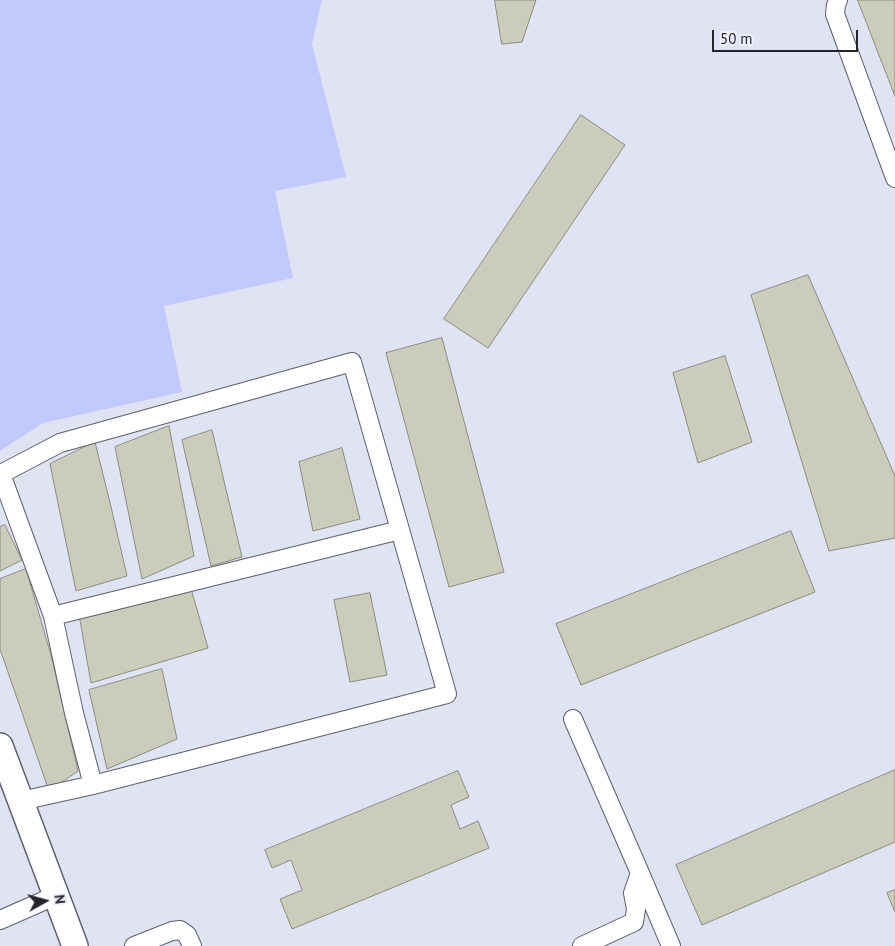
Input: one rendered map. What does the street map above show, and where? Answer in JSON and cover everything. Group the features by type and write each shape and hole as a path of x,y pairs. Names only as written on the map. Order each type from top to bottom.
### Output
{"street":[{"path":"838,0 835,14 895,178"},
{"path":"21,801 93,785 447,694 352,362 60,443 0,474 53,616 74,713 93,785"},
{"path":"53,616 400,530"},
{"path":"573,719 671,946"},
{"path":"0,746 75,946"},
{"path":"582,946 634,922 636,908 633,893 640,873"},
{"path":"0,920 57,895"},
{"path":"134,946 172,931 180,930 187,934 192,946"}],"shaded area":[{"path":"0,0 322,0 312,44 346,177 275,191 293,278 164,306 182,392 43,423 0,451"}],"building":[{"path":"495,0 536,0 522,42 502,44"},
{"path":"858,0 895,0 895,96"},
{"path":"581,115 625,145 488,348 444,319"},
{"path":"808,275 895,476 895,538 829,551 751,295"},
{"path":"442,338 504,572 449,587 386,353"},
{"path":"725,356 752,442 698,463 673,373"},
{"path":"169,426 194,556 142,579 115,447"},
{"path":"212,430 242,557 211,566 182,440"},
{"path":"95,442 127,576 76,591 50,464"},
{"path":"342,448 360,519 313,531 299,462"},
{"path":"5,525 22,560 0,571 0,527"},
{"path":"791,531 815,592 581,685 556,624"},
{"path":"26,569 51,655 78,771 49,791 0,649 0,579"},
{"path":"190,585 208,648 91,683 78,609"},
{"path":"370,593 387,675 350,682 334,600"},
{"path":"162,669 177,739 107,769 89,690"},
{"path":"895,770 895,842 702,925 676,865"},
{"path":"458,771 469,797 451,805 460,829 478,821 489,848 292,929 280,899 302,890 291,860 272,868 265,850"},
{"path":"895,890 895,912 887,893"}]}
